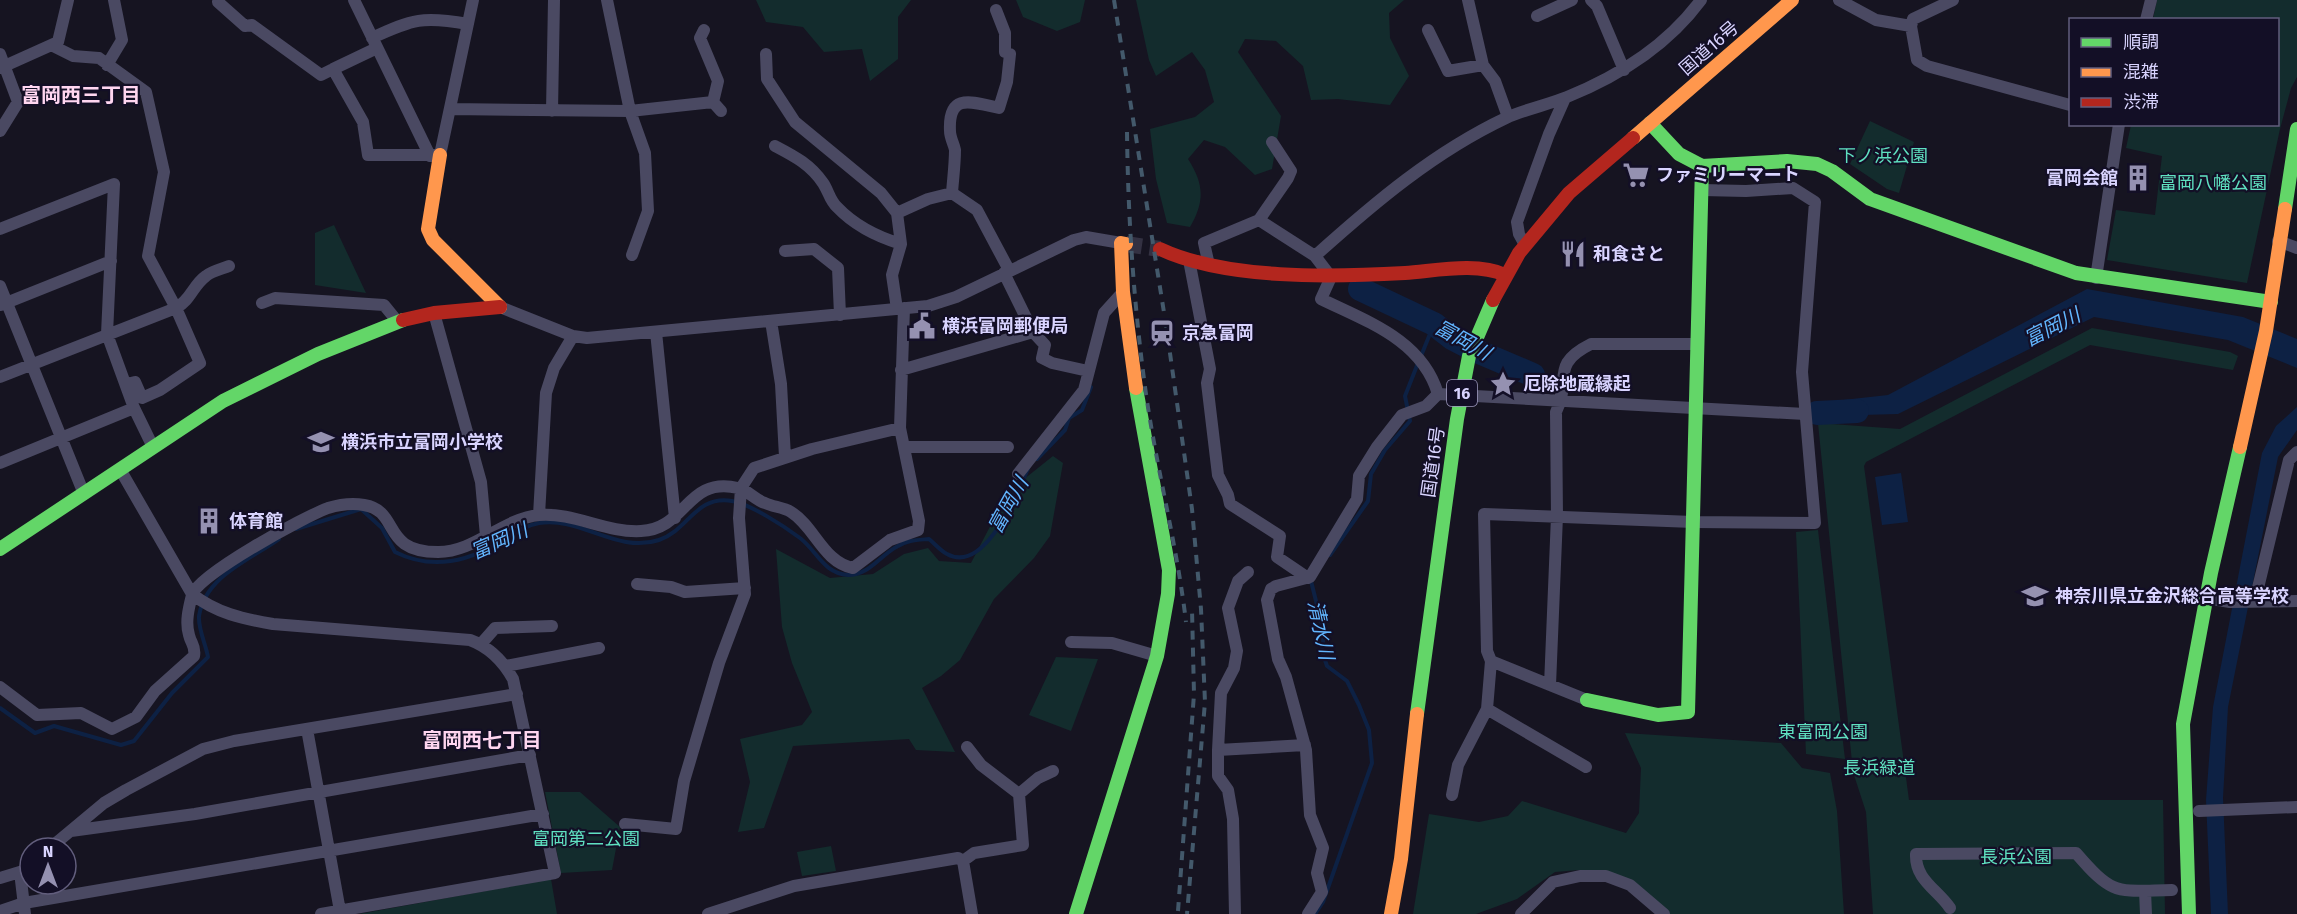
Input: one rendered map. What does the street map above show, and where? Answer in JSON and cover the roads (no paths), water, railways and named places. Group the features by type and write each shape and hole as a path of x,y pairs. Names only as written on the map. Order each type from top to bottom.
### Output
{"main road":[{"name":"国道16号","path":"1391,914 1401,859 1421,679 1461,397 1477,335 1505,275 1525,245 1569,193 1792,0"},
{"path":"1650,123 1680,156 1690,163 1702,166 1787,161 1817,164 1832,171 1870,199 2076,273 2096,278 2271,302"},
{"path":"2189,914 2183,724 2206,598 2266,331 2297,129"},
{"path":"435,156 428,229 433,240 500,307"},
{"path":"1587,700 1658,715 1688,712 1702,166"},
{"path":"1076,914 1157,656 1168,594 1168,570 1129,349 1122,292 1123,243"},
{"path":"1160,249 1209,265 1331,277 1462,270 1494,270 1505,275"},
{"path":"0,549 121,471 223,401 318,354 397,321 434,313 500,307"}],"street":[{"path":"3,67 53,46 60,37 68,0"},
{"path":"106,64 122,40 114,0"},
{"path":"354,0 435,156"},
{"path":"435,156 450,109 472,0"},
{"path":"552,111 554,0"},
{"path":"607,0 630,111 645,153 648,211 632,255"},
{"path":"1468,0 1483,65 1495,81 1508,117"},
{"path":"1538,16 1572,0"},
{"path":"1591,0 1597,6 1624,70"},
{"path":"1315,256 1368,208 1425,164 1508,117 1565,98 1624,70 1668,37 1701,0"},
{"path":"1839,0 1876,20 1911,26"},
{"path":"1953,0 1913,19 1911,26 1917,60 1927,66 2069,105"},
{"path":"2146,18 2151,0"},
{"path":"218,2 245,26 252,25 321,75 405,23 434,18 468,24"},
{"path":"952,193 955,148 950,134 951,113 955,106 964,101 999,108 1007,82 1010,54 1005,52 1005,33 996,10"},
{"path":"450,109 630,111 717,107 718,81 700,38 704,30"},
{"path":"1428,30 1448,71 1483,65"},
{"path":"53,46 73,56 99,58 146,92 164,172 148,256 176,308 200,363 160,390 142,398 135,382 127,384"},
{"path":"0,54 18,102 0,131"},
{"path":"0,687 37,715 81,713 112,729 136,717 156,691 194,656 195,648 189,635 187,614 192,594 205,580 284,528 329,507 365,505 381,513 400,543 413,550 440,552 464,548 486,536 539,515 573,517 614,529 640,532 658,529 675,518 695,495 710,488 741,488 763,503 791,512 840,565 853,568 890,540 918,530 919,521 900,428 901,309 892,275 901,244 897,213 881,193 795,122 767,80 766,54"},
{"path":"333,69 363,122 368,155 435,156"},
{"path":"1525,245 1519,234 1517,222 1549,134 1565,98"},
{"path":"2096,278 2119,126"},
{"path":"1209,265 1204,243 1259,220 1290,171 1272,142"},
{"path":"775,146 805,162 822,182 835,206 881,238 901,244"},
{"path":"0,229 114,184 107,334 134,408 153,447"},
{"path":"1452,795 1458,765 1487,710 1491,661 1487,651 1484,514 1693,522 1815,523 1802,372 1815,202 1793,188 1746,191 1702,190"},
{"path":"897,213 928,199 952,193 977,210 1034,332 1045,345 1042,358 1052,363 1088,371"},
{"path":"1259,220 1315,256 1331,277 1321,299 1410,347 1432,374 1438,394"},
{"path":"500,307 573,336 587,338 901,309 928,306 956,297 1086,237 1123,243"},
{"path":"2278,241 2297,248"},
{"path":"785,251 814,249 838,268 840,315"},
{"path":"1189,260 1210,369 1207,383 1218,475 1230,504 1280,536 1277,557 1308,578"},
{"path":"3,304 111,261"},
{"path":"0,377 176,308 188,302 193,290 206,276 229,266"},
{"path":"0,286 3,304 32,364 84,494"},
{"path":"1018,474 1084,390 1104,313 1122,292"},
{"path":"262,303 275,298 384,304 397,321"},
{"path":"434,313 482,482 486,536"},
{"path":"771,321 781,384 785,457"},
{"path":"656,332 675,518"},
{"path":"901,370 1034,332"},
{"path":"539,515 546,393 554,368 573,336"},
{"path":"1550,685 1557,516 1556,412 1561,402 1565,363 1576,352 1591,344 1698,344"},
{"path":"1438,394 1805,414"},
{"path":"1308,914 1322,892 1317,873 1323,849 1310,815 1305,746 1286,677 1278,659 1267,600 1271,589 1276,586 1308,578 1357,499 1359,476 1377,447 1402,415 1426,406 1438,394"},
{"path":"0,463 134,408"},
{"path":"625,824 675,829 684,781 719,663 745,588 739,518 741,488 754,468 785,457 900,428"},
{"path":"905,447 1008,447"},
{"path":"2256,597 2289,460 2297,452"},
{"path":"121,471 192,594 215,609 273,624 456,638 481,644 506,666 517,694 555,873 321,914"},
{"path":"1235,914 1233,819 1228,790 1218,776 1218,750 1221,693 1234,668 1237,651 1228,608 1235,587 1248,572"},
{"path":"637,584 671,587 685,592 745,588"},
{"path":"2206,598 2230,602 2256,597 2297,601"},
{"path":"481,644 495,628 552,626"},
{"path":"1071,642 1112,643 1157,656"},
{"path":"506,666 599,648"},
{"path":"1491,661 1587,700"},
{"path":"65,836 104,803 203,749 517,694"},
{"path":"1487,710 1586,767"},
{"path":"307,729 339,911"},
{"path":"1218,750 1305,746"},
{"path":"963,861 974,853 1023,844 1019,794 981,765 967,747"},
{"path":"70,832 195,814 530,755"},
{"path":"1019,794 1038,778 1053,771"},
{"path":"2199,811 2297,807"},
{"path":"0,911 543,814"},
{"path":"1950,908 1940,892 1929,886 1916,867 1916,854 2076,853 2098,879 2117,891 2172,890"},
{"path":"708,914 794,886 958,858 963,861"},
{"path":"963,861 972,914"},
{"path":"0,878 18,871"},
{"path":"1521,914 1553,882 1580,876 1606,876 1630,885 1664,914"},
{"path":"2145,891 2146,914"}],"water":[{"path":"2087,289 2243,317 2297,339 2297,368 2228,340 2094,317 1898,414 1825,416 1825,402 1888,395"},
{"path":"2297,407 2297,430 2278,457 2228,707 2223,798 2228,914 2211,914 2206,800 2213,707 2262,453 2276,426"},
{"path":"1901,473 1908,522 1882,525 1875,477"}],"waterway":[{"name":"富岡川","path":"1360,289 1434,324 1452,338 1479,352 1533,375"},
{"name":"清水川","path":"1421,356 1434,324"},
{"name":"清水川","path":"1330,555 1368,501 1371,474 1385,450 1410,421 1405,396 1418,363"},
{"name":"富岡川","path":"1037,459 1065,430 1069,418 1082,410 1091,387"},
{"name":"富岡川","path":"1817,413 1857,411"},
{"name":"富岡川","path":"296,529 361,509 382,528 395,552 420,561 446,562 483,551 521,529 539,523 554,522 569,525 628,542 643,543 659,540 678,529 709,503 732,501 748,506 776,522 806,543 826,566 848,575 863,572 901,544 913,541 929,539 947,554 961,557 974,553 998,528 1028,469"},
{"name":"富岡川","path":"0,708 35,733 54,726 121,745 134,741 172,693 208,657 199,616 210,590 231,570 279,539"},
{"name":"清水川","path":"1311,581 1324,633 1322,651 1327,666 1347,681 1359,705 1369,730 1372,763 1323,902 1315,914"}],"tunnel":[{"path":"1126,244 1160,249"}],"railway":[{"path":"1114,0 1166,325 1192,509 1201,609 1205,702 1187,914"},
{"path":"1127,132 1132,263 1138,329 1151,423 1178,565 1186,622"},
{"path":"1178,911 1194,694 1192,609"}],"place":[{"name":"ファミリーマート","path":"1636,175"},
{"name":"富岡会館","path":"2138,178"},
{"name":"和食さと","path":"1573,254"},
{"name":"横浜富岡郵便局","path":"922,326"},
{"name":"京急富岡","path":"1162,333"},
{"name":"厄除地蔵縁起","path":"1503,384"},
{"name":"横浜市立富岡小学校","path":"321,442"},
{"name":"体育館","path":"209,521"},
{"name":"神奈川県立金沢総合高等学校","path":"2035,596"}],"district":[{"name":"富岡西三丁目","path":"81,95"},
{"name":"富岡西七丁目","path":"482,740"}],"park label":[{"name":"下ノ浜公園","path":"1883,156"},
{"name":"富岡八幡公園","path":"2213,183"},
{"name":"東富岡公園","path":"1823,732"},
{"name":"長浜緑道","path":"1879,768"},
{"name":"富岡第二公園","path":"586,839"},
{"name":"長浜公園","path":"2016,857"}]}
